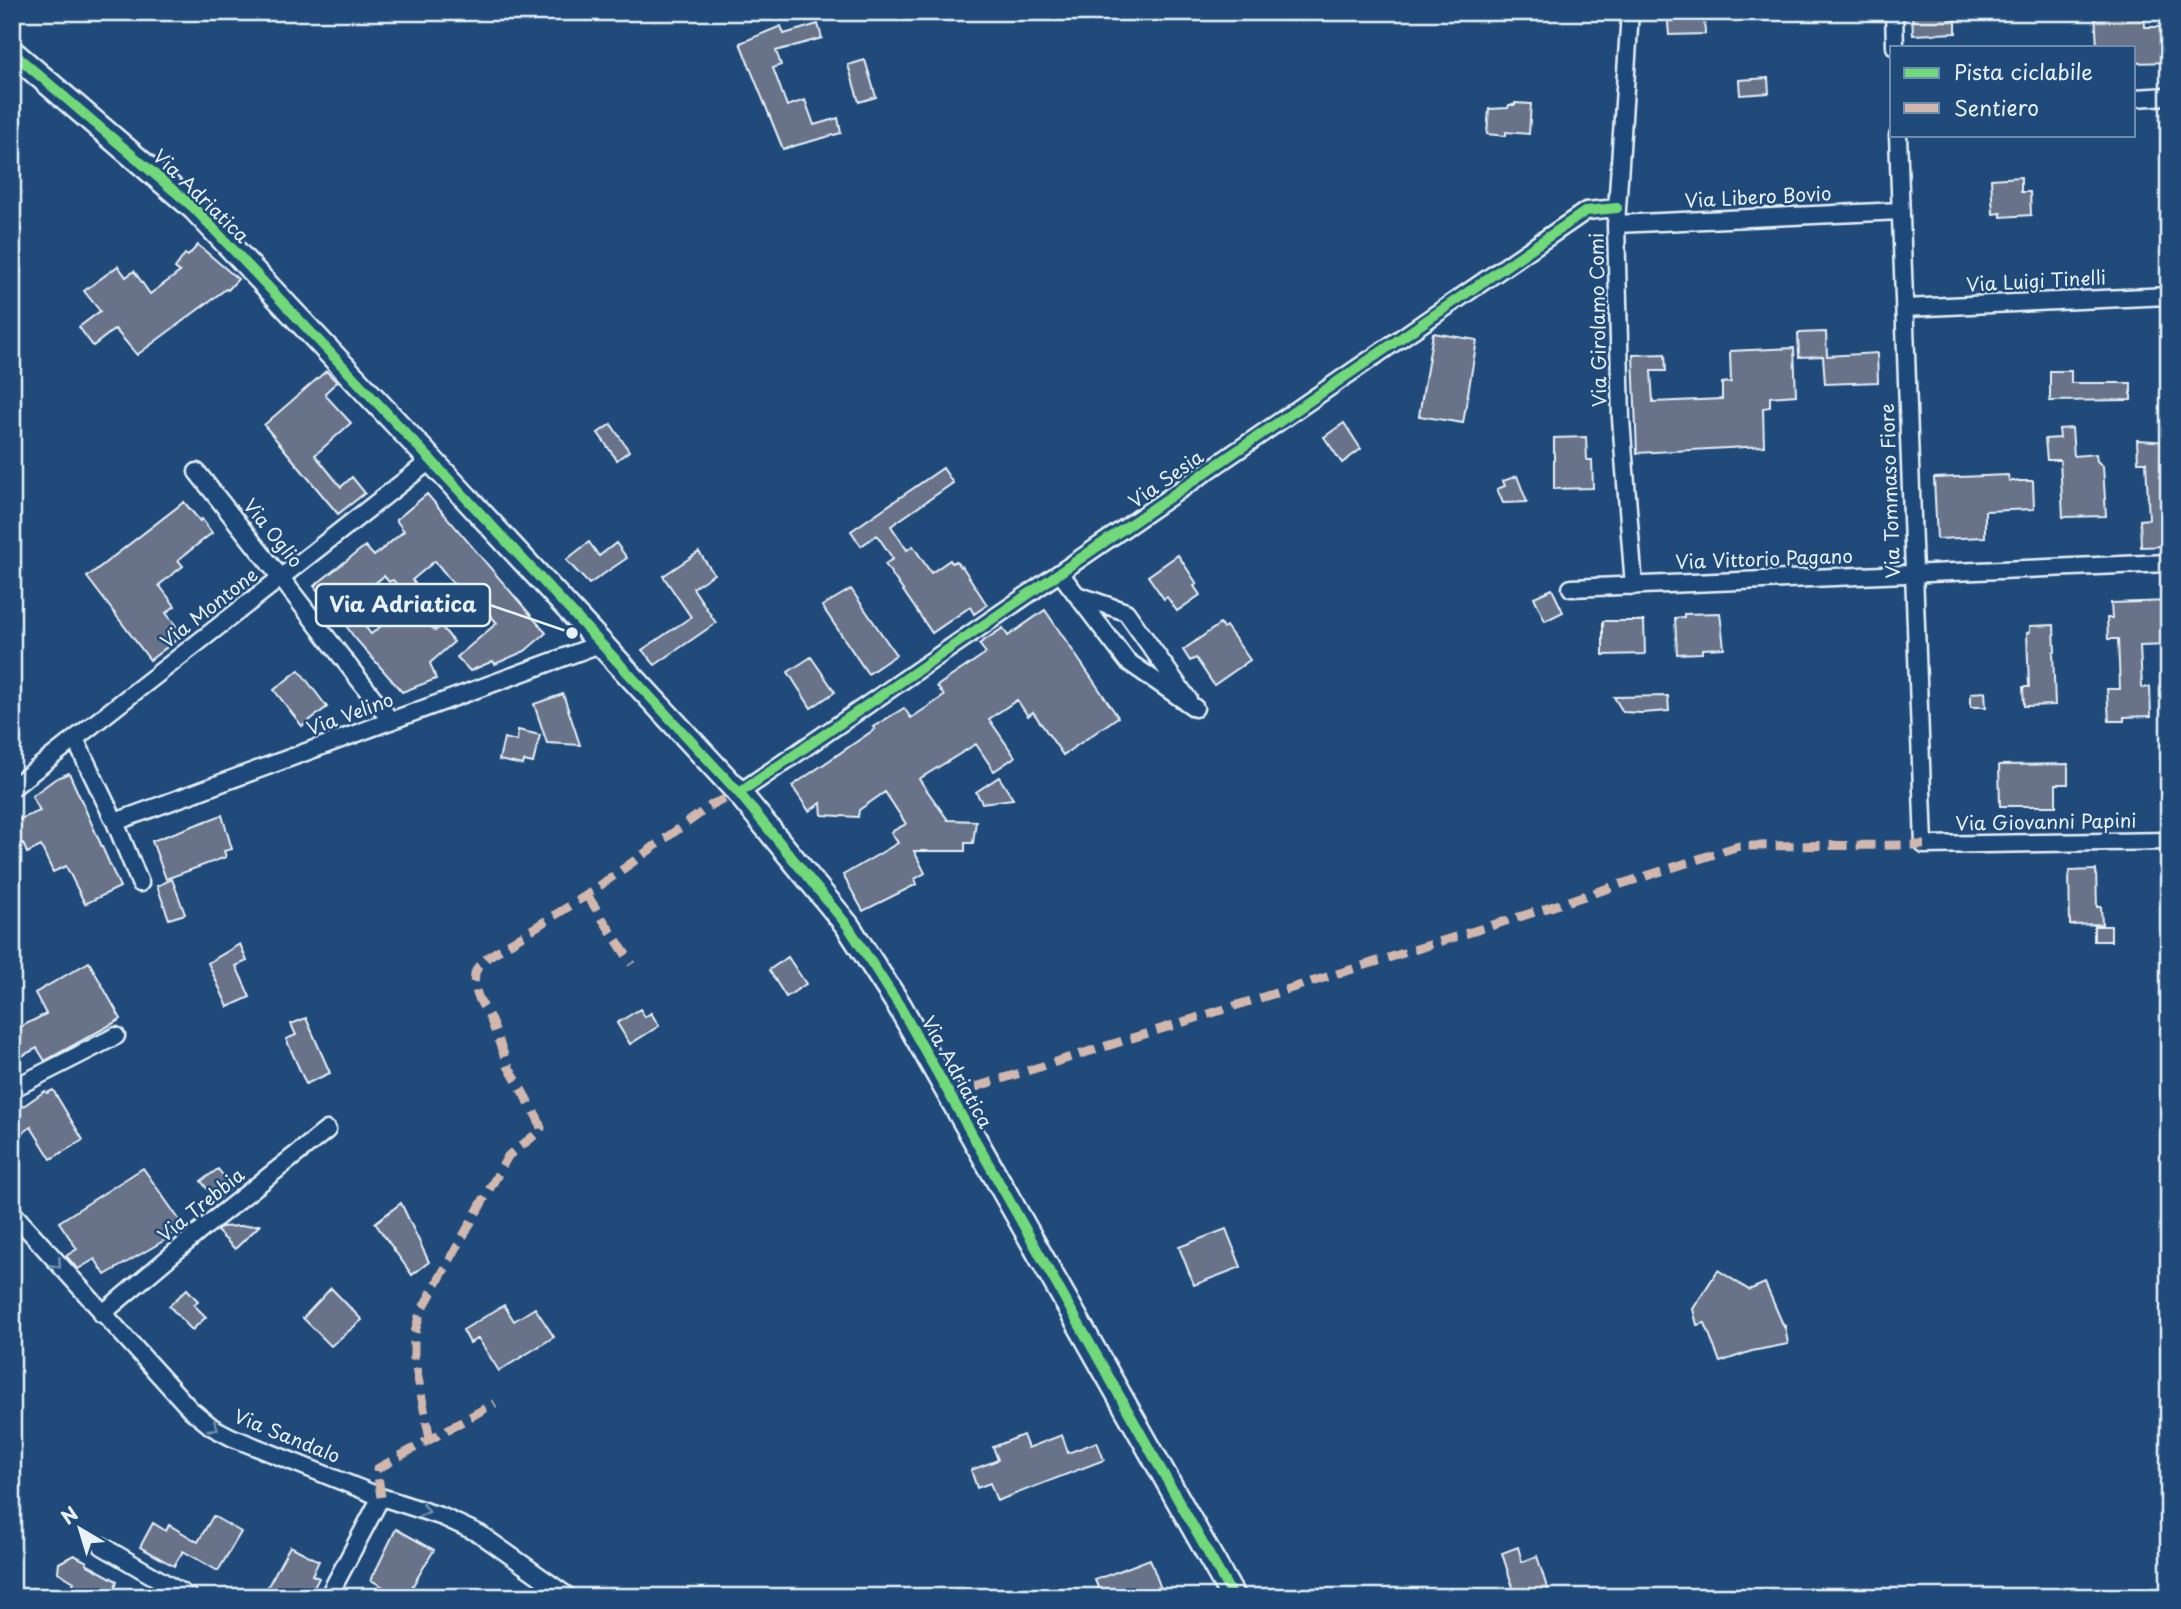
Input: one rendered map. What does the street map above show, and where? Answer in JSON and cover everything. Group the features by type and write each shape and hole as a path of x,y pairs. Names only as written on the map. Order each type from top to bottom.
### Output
{"street":[{"name":"Via Girolamo Comi","path":"1630,12 1617,216 1621,419 1634,586"},
{"path":"1894,12 1895,46"},
{"name":"Via Adriatica","path":"12,52 194,208 739,793 847,925 900,1005 1233,1597"},
{"path":"2136,98 2169,96"},
{"name":"Via Tommaso Fiore","path":"1898,136 1924,845"},
{"name":"Via Sesia","path":"739,793 1586,211 1617,216"},
{"name":"Via Libero Bovio","path":"1617,216 1901,211"},
{"name":"Via Luigi Tinelli","path":"1904,308 2169,296"},
{"name":"Via Montone","path":"12,788 430,460"},
{"name":"Via Oglio","path":"197,472 391,721"},
{"name":"Via Vittorio Pagano","path":"1571,588 2169,563"},
{"path":"1060,573 1127,661 1195,708 1126,612 1077,595"},
{"name":"Via Velino","path":"115,822 600,644"},
{"path":"75,740 141,883"},
{"name":"Via Giovanni Papini","path":"1924,845 2169,841"},
{"path":"12,1089 116,1036"},
{"name":"Via Trebbia","path":"102,1314 206,1226 327,1130"},
{"name":"Via Sandalo","path":"12,1212 190,1409 212,1427 381,1497 443,1517 480,1534 569,1597"},
{"path":"328,1597 381,1497"},
{"path":"102,1546 189,1597"}],"building":[{"path":"1667,12 1704,12 1705,34 1669,35"},
{"path":"1912,12 1949,12 1949,19 1956,19 1956,33 1913,35"},
{"path":"2095,12 2144,12 2145,27 2163,27 2163,36 2169,36 2169,62 2136,63 2136,46 2097,46"},
{"path":"818,24 822,38 776,51 781,65 773,68 787,106 805,100 814,125 838,118 841,133 783,149 740,43 781,26 784,34"},
{"path":"865,60 876,97 859,102 848,65"},
{"path":"1768,78 1769,93 1740,95 1739,80"},
{"path":"1515,103 1531,104 1529,134 1487,134 1489,109 1508,108"},
{"path":"2021,177 2021,192 2030,192 2031,215 2001,217 2001,213 1993,214 1991,179"},
{"path":"198,245 238,279 228,290 137,355 115,329 93,346 79,327 100,311 84,291 118,266 126,277 134,271 150,294 180,272 175,268 185,254 188,256"},
{"path":"1826,332 1827,356 1877,353 1878,382 1825,384 1823,356 1799,357 1798,333"},
{"path":"1433,333 1477,340 1463,423 1419,416"},
{"path":"1794,348 1796,395 1770,397 1770,407 1763,408 1764,446 1637,453 1633,355 1665,354 1666,371 1651,371 1653,402 1722,399 1722,383 1731,382 1730,351"},
{"path":"326,371 337,382 325,393 326,396 351,423 315,455 341,487 352,477 365,493 338,514 264,425"},
{"path":"2050,371 2071,371 2071,383 2131,383 2131,400 2050,401"},
{"path":"1344,423 1361,449 1342,463 1324,437"},
{"path":"611,424 629,451 617,460 598,433"},
{"path":"2072,428 2074,456 2096,454 2097,461 2103,466 2106,516 2063,517 2060,460 2047,460 2045,439 2060,438 2059,429"},
{"path":"1586,437 1587,460 1592,460 1593,488 1554,489 1554,438"},
{"path":"2137,440 2169,442 2169,546 2141,547 2140,520 2149,519 2146,462 2138,462"},
{"path":"943,468 953,483 891,526 907,550 913,546 931,573 950,560 952,563 956,561 987,605 974,614 970,607 932,633 885,564 893,559 877,535 861,546 851,531"},
{"path":"2008,475 2009,481 2033,481 2034,509 1985,511 1985,537 1937,539 1934,478"},
{"path":"1517,476 1527,502 1503,503 1497,489 1505,486 1503,481"},
{"path":"427,494 546,633 525,651 470,671 457,657 497,623 475,598 463,607 454,597 460,592 435,561 412,580 426,596 415,606 435,631 441,626 454,642 430,663 436,679 402,692 314,586 365,546 374,556 404,531 396,520","holes":["384,576 389,582 393,580 411,602 371,634 348,605"]},
{"path":"184,502 212,533 178,560 183,566 159,585 175,606 166,613 176,626 172,629 179,638 150,660 87,577"},
{"path":"589,542 599,556 616,543 627,558 589,584 566,560"},
{"path":"699,552 714,574 693,588 716,623 655,665 642,650 691,617 663,576"},
{"path":"1178,555 1197,584 1194,586 1200,595 1177,611 1167,597 1164,599 1148,576"},
{"path":"851,589 896,655 868,674 822,606"},
{"path":"1552,589 1563,612 1545,621 1534,597"},
{"path":"2169,601 2169,645 2140,646 2142,688 2150,687 2151,716 2124,717 2124,721 2109,721 2107,689 2120,689 2118,639 2108,639 2107,618 2112,618 2111,603"},
{"path":"1045,610 1118,717 1063,755 1033,712 1028,716 1017,700 989,719 1015,757 994,771 976,744 919,779 948,820 976,821 973,843 965,843 965,851 914,851 925,873 915,879 917,884 863,911 843,875 898,843 891,832 906,824 885,792 859,810 858,817 822,815 821,803 809,811 792,786 875,729 873,727 904,708 911,718 944,696 937,686 986,653 979,644 1003,628 1008,636"},
{"path":"1720,613 1724,648 1702,649 1702,653 1677,654 1675,618 1684,617 1684,614"},
{"path":"1603,621 1644,621 1645,654 1603,655"},
{"path":"1220,624 1223,628 1226,626 1250,660 1214,685 1196,658 1190,661 1183,650"},
{"path":"2054,625 2055,705 2024,706 2023,687 2029,687 2027,633 2030,632 2030,626"},
{"path":"811,657 835,692 811,708 788,672"},
{"path":"299,670 327,707 302,726 274,690"},
{"path":"1985,692 1986,707 1971,707 1971,693"},
{"path":"563,694 580,745 547,743 534,704"},
{"path":"1668,696 1669,711 1642,713 1623,712 1614,697"},
{"path":"518,730 540,735 533,763 524,761 523,765 499,760 504,738 517,741"},
{"path":"2068,764 2068,784 2056,784 2056,806 2000,806 1999,765"},
{"path":"69,773 120,887 85,904 66,866 53,872 41,846 27,853 23,843 12,847 12,822 40,811 32,796 55,779"},
{"path":"999,777 1013,799 982,803 976,792"},
{"path":"222,815 232,849 224,851 226,857 166,879 152,841"},
{"path":"2096,870 2097,907 2101,907 2102,924 2070,925 2069,871"},
{"path":"172,879 185,914 169,919 157,886"},
{"path":"2094,926 2111,926 2111,941 2094,941"},
{"path":"240,944 247,961 236,966 250,997 228,1007 208,963"},
{"path":"788,957 806,984 786,997 769,970"},
{"path":"89,962 121,1019 45,1061 37,1048 12,1061 12,1031 46,1014 35,993"},
{"path":"640,1009 645,1017 651,1013 659,1026 630,1044 617,1023"},
{"path":"306,1018 330,1073 306,1084 286,1039 296,1035 291,1024"},
{"path":"53,1090 83,1140 51,1159 31,1127 12,1139 12,1114 45,1091 47,1093"},
{"path":"143,1168 183,1225 165,1240 105,1275 95,1259 78,1269 66,1256 77,1249 59,1222"},
{"path":"218,1169 232,1187 216,1200 201,1181"},
{"path":"401,1203 429,1262 412,1275 375,1223"},
{"path":"260,1225 235,1249 217,1231 221,1227"},
{"path":"1226,1229 1241,1267 1194,1285 1179,1247"},
{"path":"1718,1270 1749,1290 1765,1283 1785,1326 1788,1344 1752,1351 1720,1362 1705,1323 1697,1325 1693,1309"},
{"path":"331,1288 362,1320 331,1346 303,1318"},
{"path":"187,1289 198,1301 194,1305 206,1317 192,1330 169,1306"},
{"path":"504,1305 514,1321 535,1308 554,1337 499,1371 478,1338 470,1343 463,1330"},
{"path":"1023,1435 1028,1448 1062,1435 1068,1453 1097,1442 1104,1460 997,1501 990,1483 977,1488 971,1470 998,1460 993,1447"},
{"path":"213,1516 241,1532 218,1571 183,1551 174,1566 140,1547 153,1523 166,1531 169,1525 198,1542"},
{"path":"396,1529 434,1550 406,1597 401,1597 371,1580"},
{"path":"290,1546 319,1561 312,1575 319,1578 309,1597 262,1597"},
{"path":"1518,1547 1522,1562 1537,1556 1550,1597 1516,1597 1502,1553"},
{"path":"74,1555 117,1581 112,1597 65,1597 74,1582 58,1572 59,1563"},
{"path":"1150,1559 1164,1597 1102,1597 1095,1580"}],"marked path":[{"path":"430,1439 414,1358 414,1336 420,1313 508,1156 541,1128 508,1066 491,1020 479,999 474,985 475,973 488,957 587,895 713,804 739,793"},
{"path":"950,1095 1739,846 1924,845"},
{"path":"587,895 632,964"},
{"path":"381,1497 377,1469 495,1403"}],"cycle path":[{"path":"12,52 194,208 739,793 847,925 899,1005 1233,1597"},
{"path":"739,793 1586,211 1617,208"}],"place":[{"name":"Via Adriatica","path":"572,633"}]}
